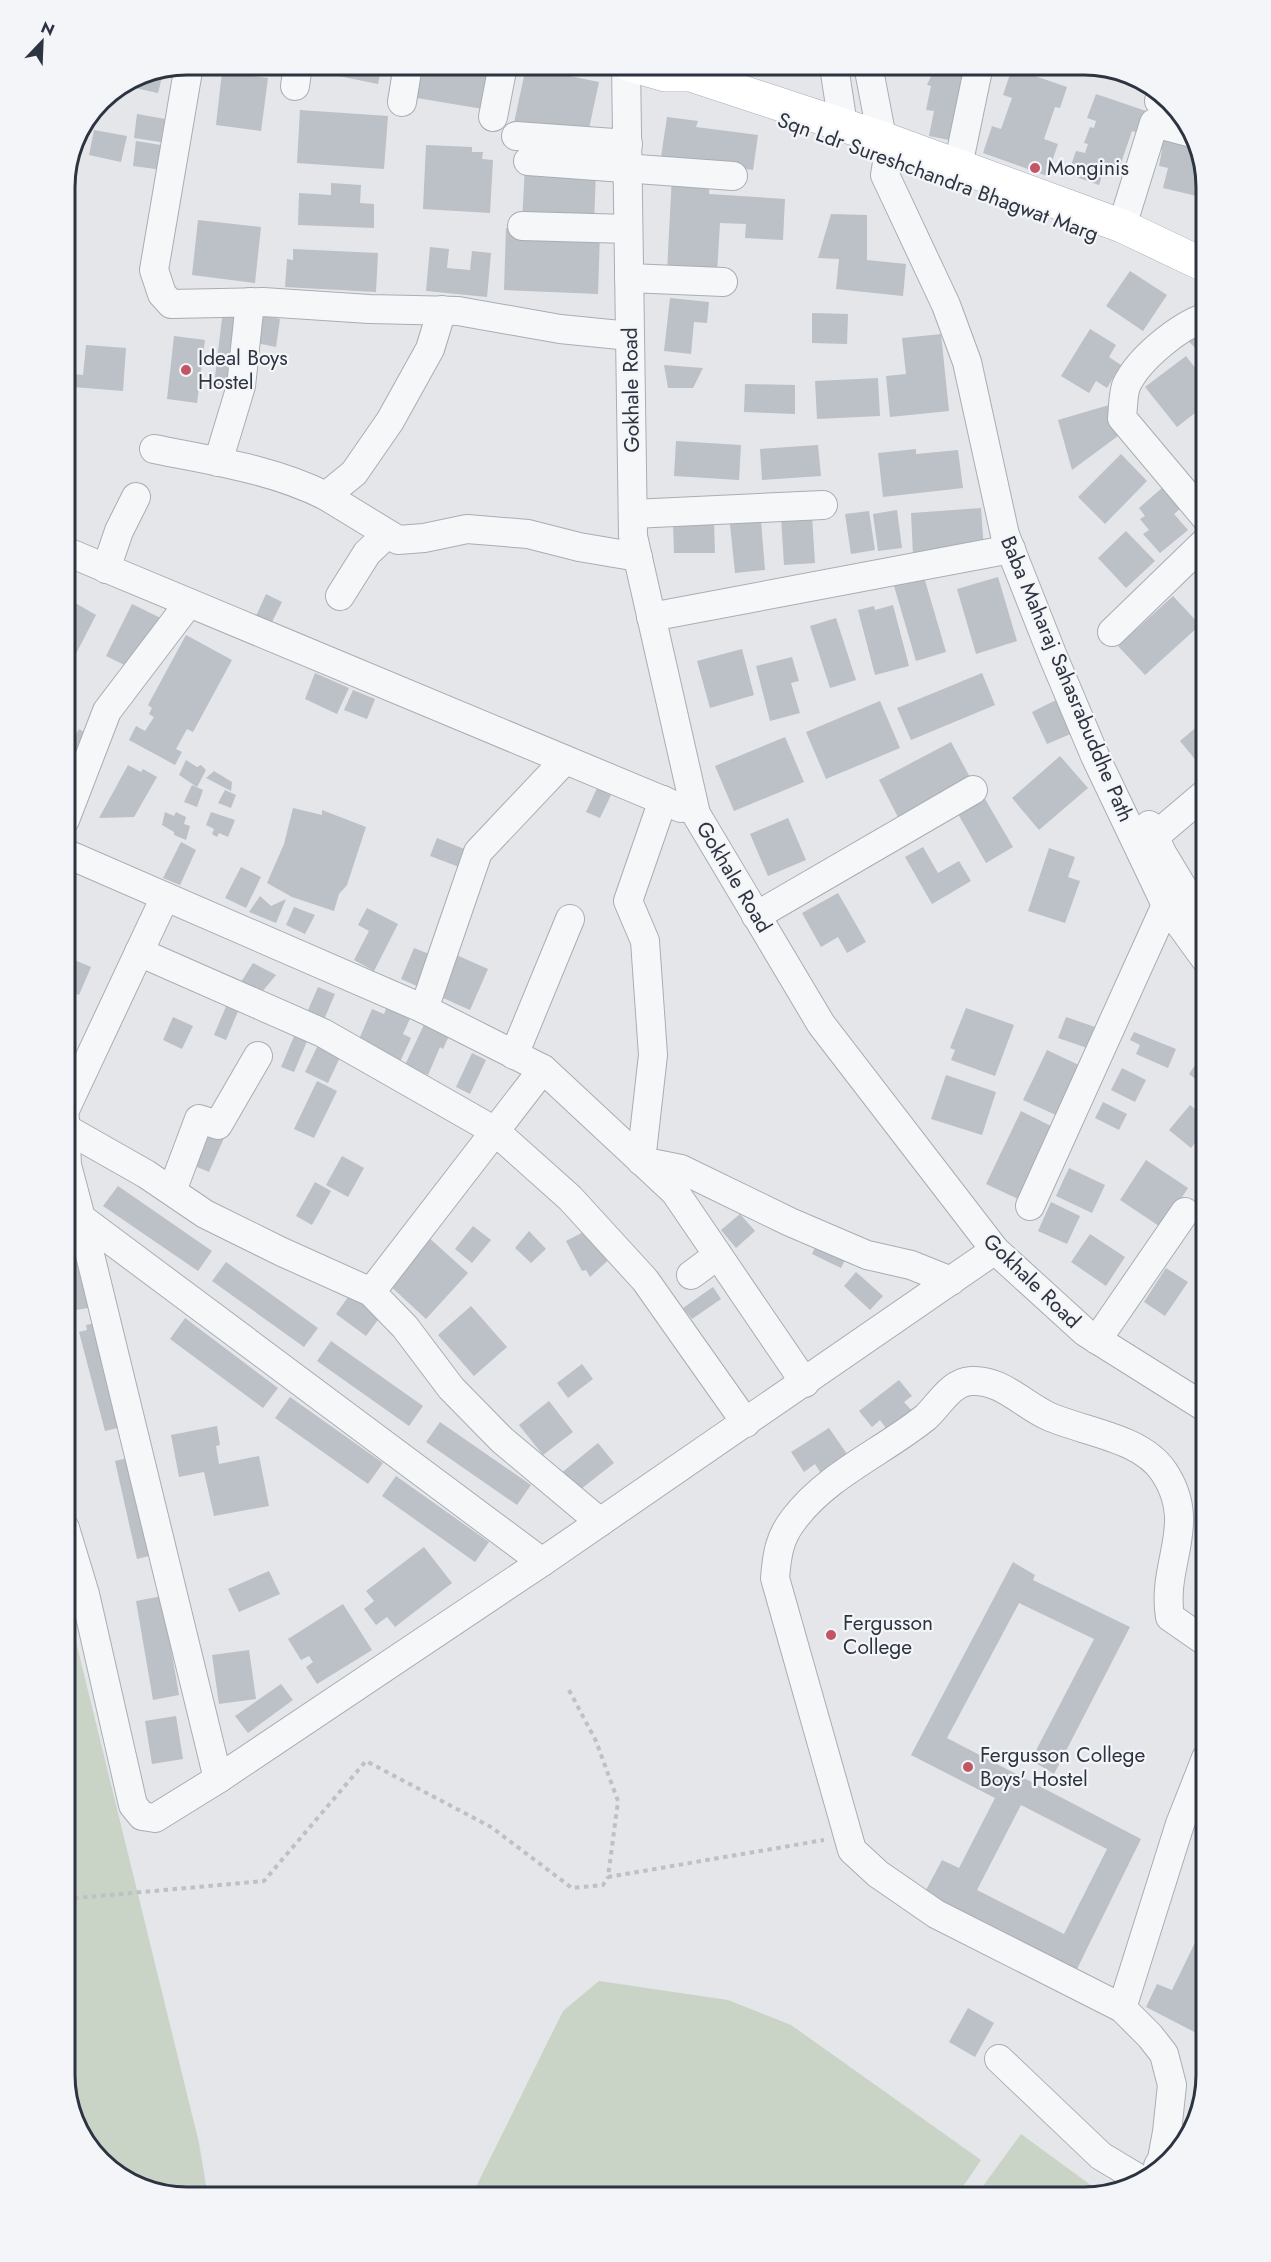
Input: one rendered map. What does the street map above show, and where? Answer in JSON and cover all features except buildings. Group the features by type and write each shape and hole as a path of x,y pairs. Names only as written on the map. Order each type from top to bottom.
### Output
{"main road":[{"name":"Sqn Ldr Sureshchandra Bhagwat Marg","path":"665,75 691,75 843,125 885,148 1118,241 1196,284"},
{"name":"Sqn Ldr Sureshchandra Bhagwat Marg","path":"665,75 687,90 885,148 958,166 1122,226 1196,261"}],"street":[{"path":"187,75 155,263 156,278 162,294 171,304 250,302 369,309 458,311 560,329 630,336"},
{"path":"402,102 406,75"},
{"path":"493,117 501,75"},
{"name":"Gokhale Road","path":"628,75 633,536 696,814 821,1024 995,1250 1085,1332 1196,1402"},
{"path":"835,75 843,125"},
{"path":"870,75 885,148"},
{"path":"958,166 977,75"},
{"path":"1122,226 1154,123 1180,130"},
{"path":"522,148 628,155 733,177"},
{"name":"Baba Maharaj Sahasrabuddhe Path","path":"885,148 885,175 946,305 967,362 1005,535 1095,756 1146,842 1196,912"},
{"name":"Baba Maharaj Sahasrabuddhe Path","path":"885,148 905,174 963,297 985,357 1024,530 1113,748 1166,906 1196,946"},
{"path":"522,226 628,229"},
{"path":"629,278 723,282"},
{"path":"218,462 241,386 250,302"},
{"path":"327,496 354,472 390,421 430,349 442,310"},
{"path":"1196,321 1173,336 1141,365 1126,387 1122,418 1196,506"},
{"path":"154,449 297,482 327,496 398,540 424,538 467,529 528,534 579,547 638,557"},
{"path":"106,569 119,531 136,497"},
{"path":"633,514 823,505"},
{"path":"339,596 367,553 387,534"},
{"path":"651,617 1011,549"},
{"path":"1112,632 1196,551"},
{"path":"75,555 696,814"},
{"path":"75,794 107,711 189,603"},
{"path":"424,1009 478,852 565,760"},
{"path":"756,916 973,789"},
{"path":"642,1161 653,1055 645,941 628,901 663,800"},
{"path":"1146,842 1196,801"},
{"path":"75,857 424,1009 543,1069 675,1192 805,1383"},
{"path":"75,1089 165,897"},
{"path":"1030,1206 1166,906"},
{"path":"514,1055 570,919"},
{"path":"139,952 323,1033 495,1131 570,1198 645,1280 746,1423"},
{"path":"172,1191 199,1119 218,1125 258,1056"},
{"path":"371,1292 543,1069"},
{"path":"75,1134 146,1174 205,1214 371,1292 405,1327 451,1388 502,1440 600,1522"},
{"path":"642,1161 681,1169 790,1222 867,1255 911,1265 951,1281"},
{"path":"75,1194 218,1779"},
{"path":"1097,1340 1185,1212"},
{"path":"81,1218 542,1562"},
{"path":"75,1563 85,1594 133,1805 142,1816 155,1818 218,1779 542,1562 995,1250"},
{"path":"691,1275 718,1256"},
{"path":"1163,2154 1172,2085 1164,2054 1122,2008 936,1914 878,1874 852,1850 775,1578 777,1551 792,1521 816,1494 926,1416 951,1390 968,1381 990,1382 1048,1416 1088,1428 1139,1449 1164,1471 1179,1503 1180,1532 1167,1598 1170,1617 1196,1635"},
{"path":"1122,2008 1180,1824 1196,1783"},
{"path":"999,2059 1101,2156 1133,2175"}],"path":[{"path":"75,1898 264,1881 366,1761 491,1827 572,1888 603,1885 608,1877 618,1801 596,1741 569,1690"},
{"path":"608,1877 848,1836"}],"green space":[{"path":"75,1638 199,2143 206,2187 180,2187 151,2181 119,2164 98,2143 84,2118 77,2097 75,2075"},
{"path":"599,1981 728,2000 791,2025 981,2160 963,2187 476,2187 563,2011"},
{"path":"1021,2134 1093,2186 1084,2187 982,2187"}],"place":[{"name":"Monginis","path":"1035,168"},
{"name":"Ideal Boys Hostel","path":"186,370"},
{"name":"Fergusson College","path":"831,1635"},
{"name":"Fergusson College Boys' Hostel","path":"968,1767"}]}
